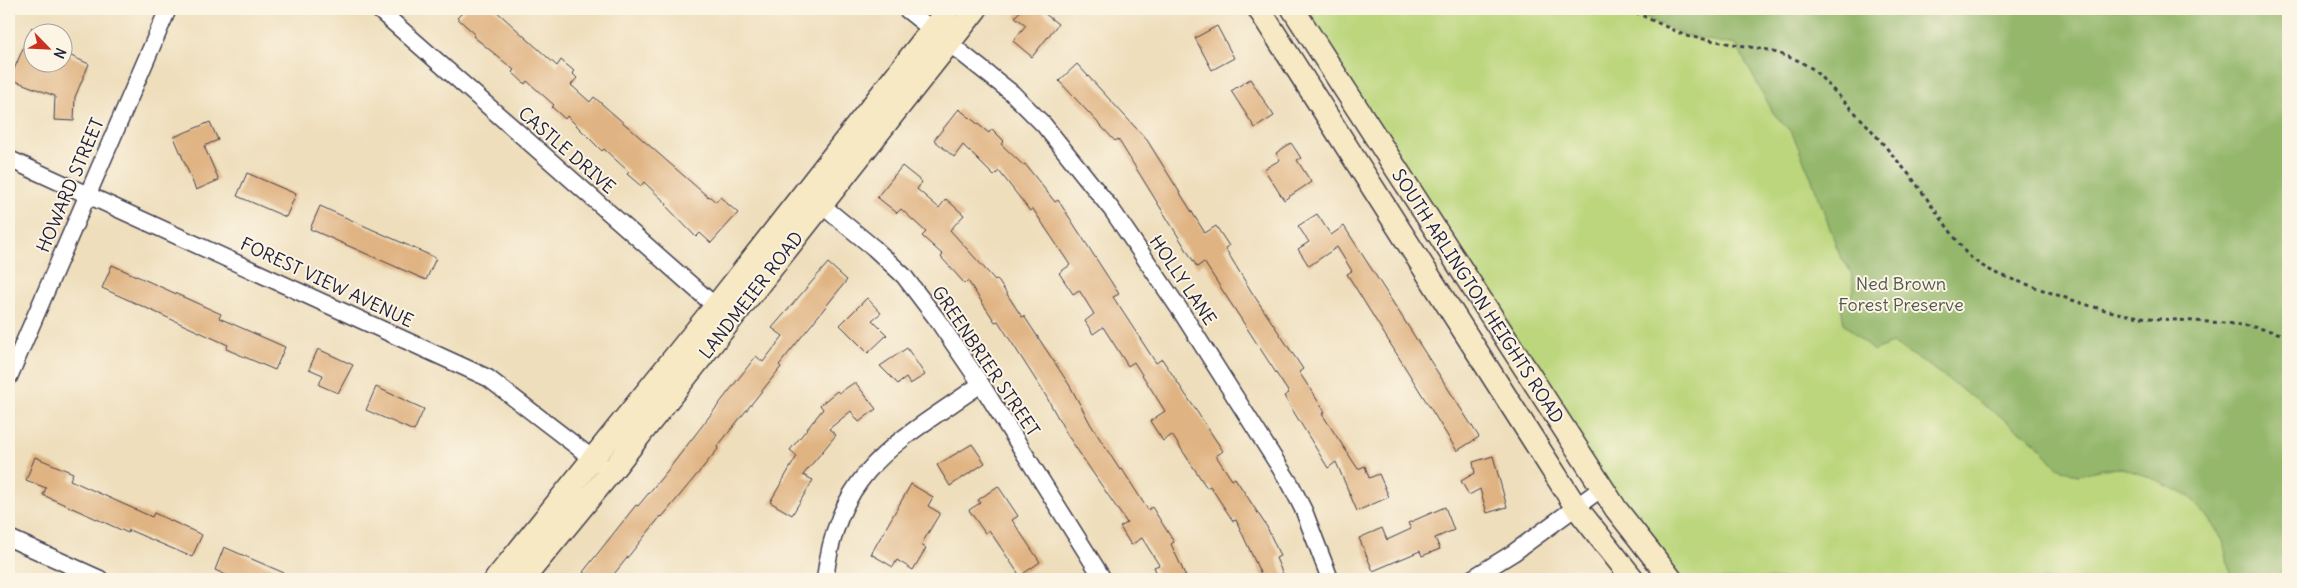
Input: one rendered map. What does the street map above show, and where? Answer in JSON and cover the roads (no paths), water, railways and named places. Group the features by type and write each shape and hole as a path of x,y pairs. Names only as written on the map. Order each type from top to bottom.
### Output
{"main road":[{"name":"LANDMEIER ROAD","path":"941,35 948,9"},
{"name":"LANDMEIER ROAD","path":"523,579 602,466 941,35 976,9"},
{"name":"SOUTH ARLINGTON HEIGHTS ROAD","path":"1259,9 1576,507 1633,579"},
{"name":"SOUTH ARLINGTON HEIGHTS ROAD","path":"1293,9 1602,488 1671,579"},
{"name":"LANDMEIER ROAD","path":"496,579 602,466"}],"street":[{"name":"HOWARD STREET","path":"9,378 168,9"},
{"name":"CASTLE DRIVE","path":"378,9 723,313"},
{"name":"HOLLY LANE","path":"906,9 941,35 1030,109 1112,210 1180,310 1291,485 1304,511 1330,579"},
{"name":"FOREST VIEW AVENUE","path":"9,159 488,378 602,466"},
{"name":"GREENBRIER STREET","path":"814,198 874,248 904,276 936,318 981,384 1103,579"},
{"path":"825,579 836,526 843,508 859,482 874,463 898,441 981,384"},
{"path":"1471,579 1513,553 1602,488"},
{"path":"9,538 100,579"}],"park label":[{"name":"Ned Brown Forest Preserve","path":"1901,293"}]}
